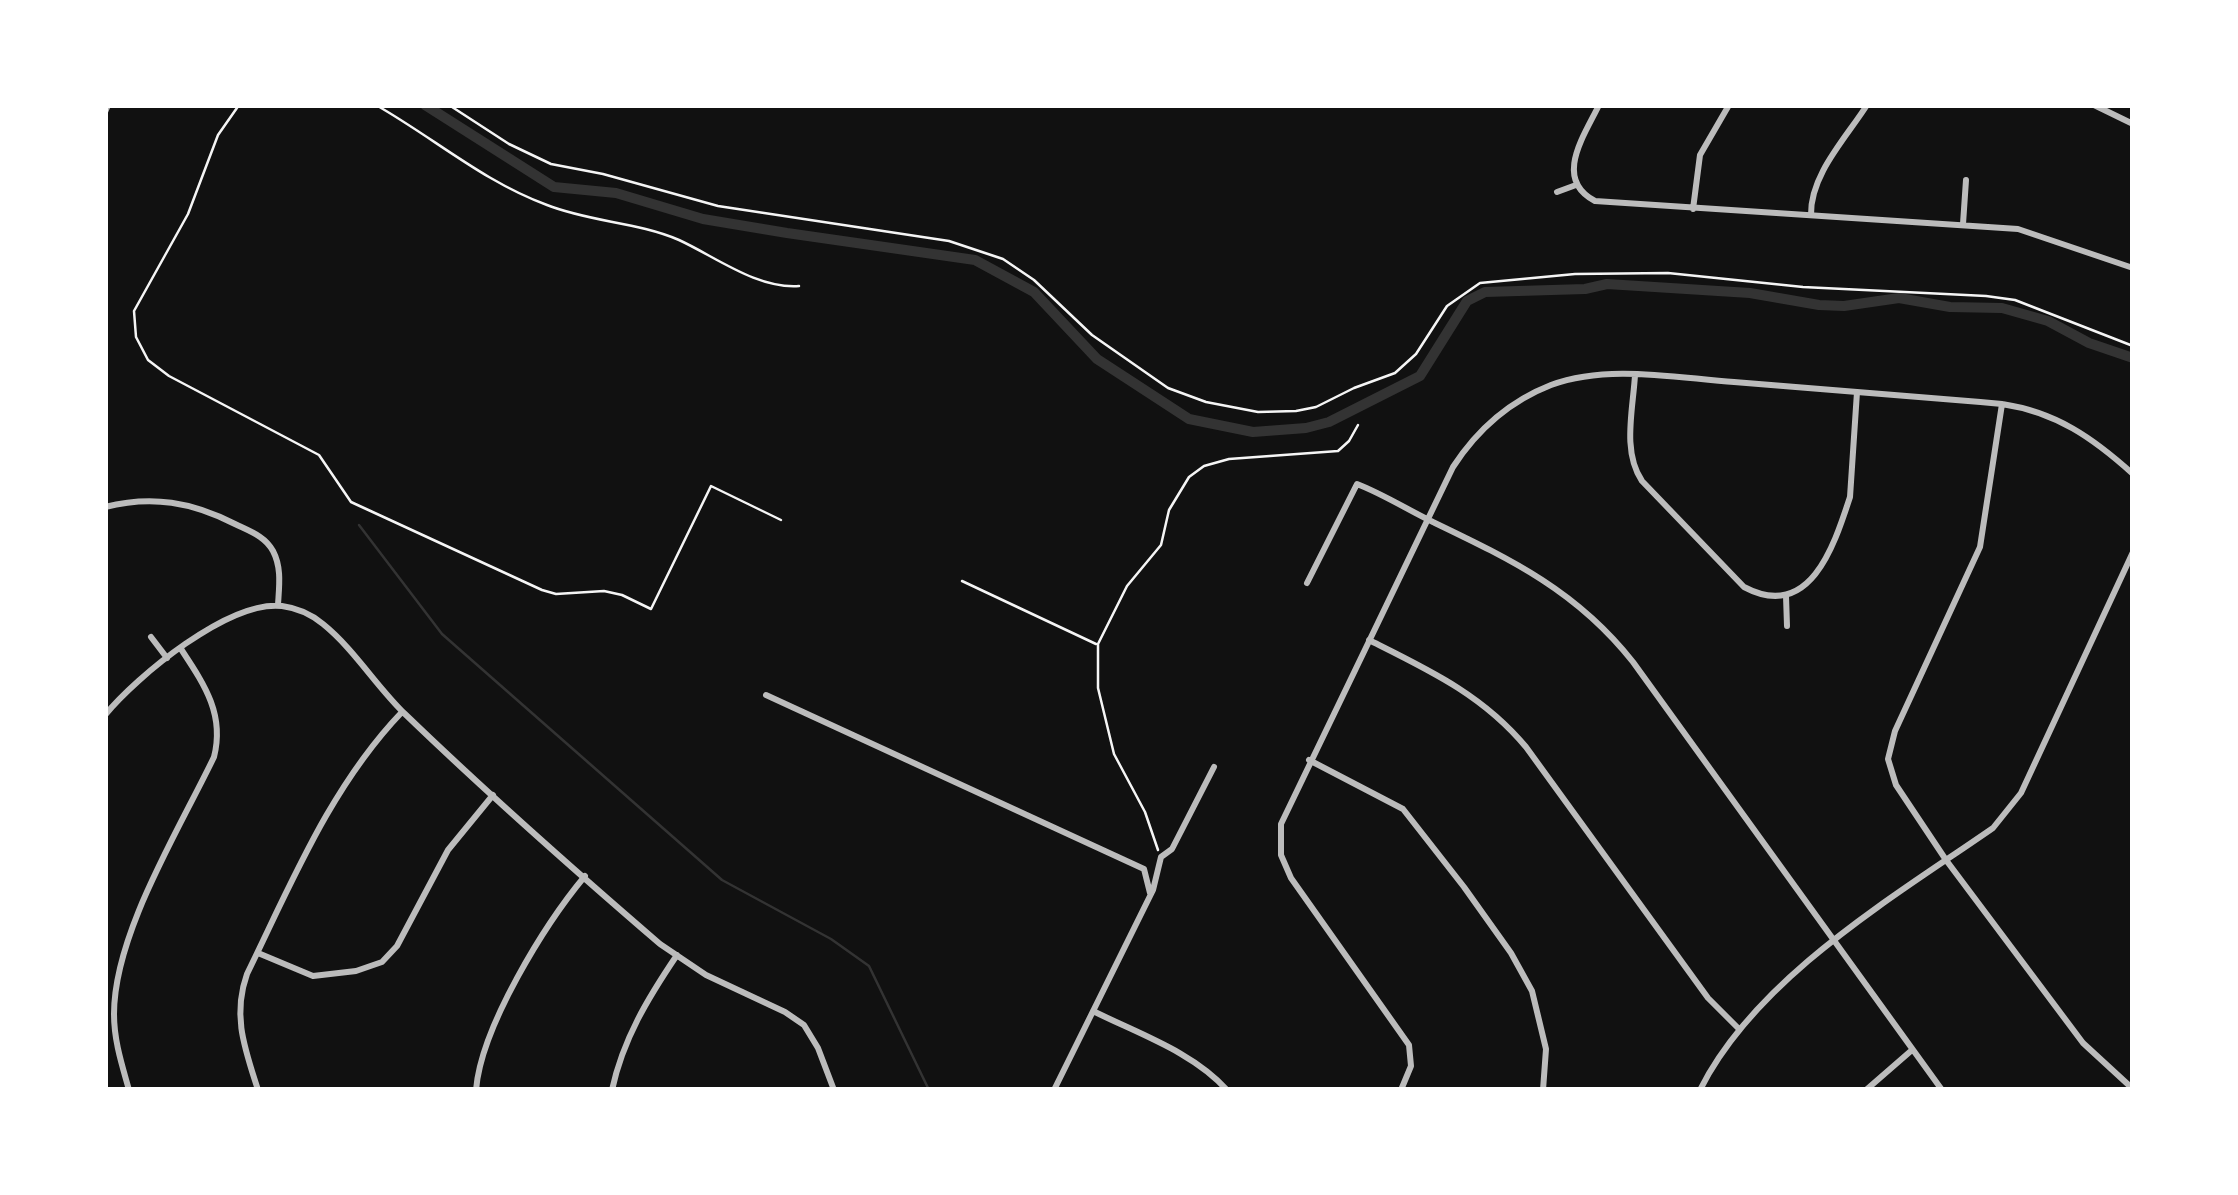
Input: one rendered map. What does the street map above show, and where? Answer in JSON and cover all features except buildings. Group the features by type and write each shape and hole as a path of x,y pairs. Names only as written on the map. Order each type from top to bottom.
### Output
{"street":[{"path":"1599,105 1572,170 1576,185 1595,201 2026,230 2133,268"},
{"path":"1693,208 1697,164 1729,105"},
{"path":"1811,215 1811,201 1820,177 1868,105"},
{"path":"2094,105 2133,124"},
{"path":"1962,224 1966,180"},
{"path":"1558,192 1576,185"},
{"path":"1635,375 1630,447 1633,467 1642,481 1744,586 1756,593 1786,596 1815,579 1845,513 1850,497 1857,392"},
{"path":"1401,1090 1409,1073 1411,1053 1402,1032 1291,878 1281,855 1281,824 1427,519 1462,454 1482,430 1515,403 1562,382 1635,375 2002,404 2037,411 2079,430 2133,474"},
{"path":"2002,404 1980,547 1895,731 1888,753 1890,772 1946,860 2083,1044 2133,1088"},
{"path":"1307,582 1357,484 1548,581 1596,620 1633,662 1942,1090"},
{"path":"106,505 146,500 182,503 210,511 255,534 267,543 276,559 278,606"},
{"path":"1700,1090 1739,1028 1784,980 1993,828 2021,793 2133,552"},
{"path":"1786,596 1787,626"},
{"path":"105,715 167,658 245,610 278,606 301,610 327,626 402,712 677,956 804,1025 818,1048 834,1090"},
{"path":"151,637 167,658"},
{"path":"1369,640 1453,682 1500,717 1526,747 1708,998 1739,1028"},
{"path":"129,1090 119,1057 114,1014 123,952 218,742 218,718 208,692 180,649"},
{"path":"766,695 1144,869 1150,894"},
{"path":"258,1090 238,1020 242,989 336,797 359,761 402,712"},
{"path":"1309,760 1403,809 1473,900 1522,972 1538,1008 1546,1060 1543,1090"},
{"path":"1054,1090 1150,894 1161,857 1172,849 1214,767"},
{"path":"258,953 312,976 356,971 382,962 397,946 448,850 493,794"},
{"path":"476,1090 481,1058 523,970 556,911 586,876"},
{"path":"612,1090 626,1040 677,956"},
{"path":"1093,1011 1194,1062 1212,1073 1227,1090"},
{"path":"1866,1090 1912,1050"}],"path":[{"path":"239,105 218,135 188,214 134,312 136,338 148,360 169,376 319,455 351,502 556,594 604,591 650,608 711,486 780,520"},
{"path":"376,105 521,195 574,214 669,237 769,284 798,286"},
{"path":"449,105 508,144 551,164 733,209 950,241 1003,258 1034,280 1092,335 1168,388 1206,402 1258,412 1296,412 1316,407 1396,372 1416,354 1447,306 1480,283 1575,274 1712,276 1803,287 1986,296 2015,300 2133,346"},
{"path":"1161,857 1145,812 1114,754 1098,688 1098,644 1127,586 1161,545 1169,510 1189,477 1204,466 1229,459 1338,452 1358,425"},
{"path":"962,580 1098,644"}],"waterway":[{"path":"425,105 554,187 616,193 703,219 975,260 1034,292 1097,359 1189,419 1253,432 1329,422 1420,376 1467,301 1485,292 1585,289 1607,284 1750,293 1819,305 1844,306 1899,298 1950,307 2002,308 2048,321 2089,343 2133,358"},
{"path":"359,525 442,634 722,880 831,939 869,966 929,1090"}]}
